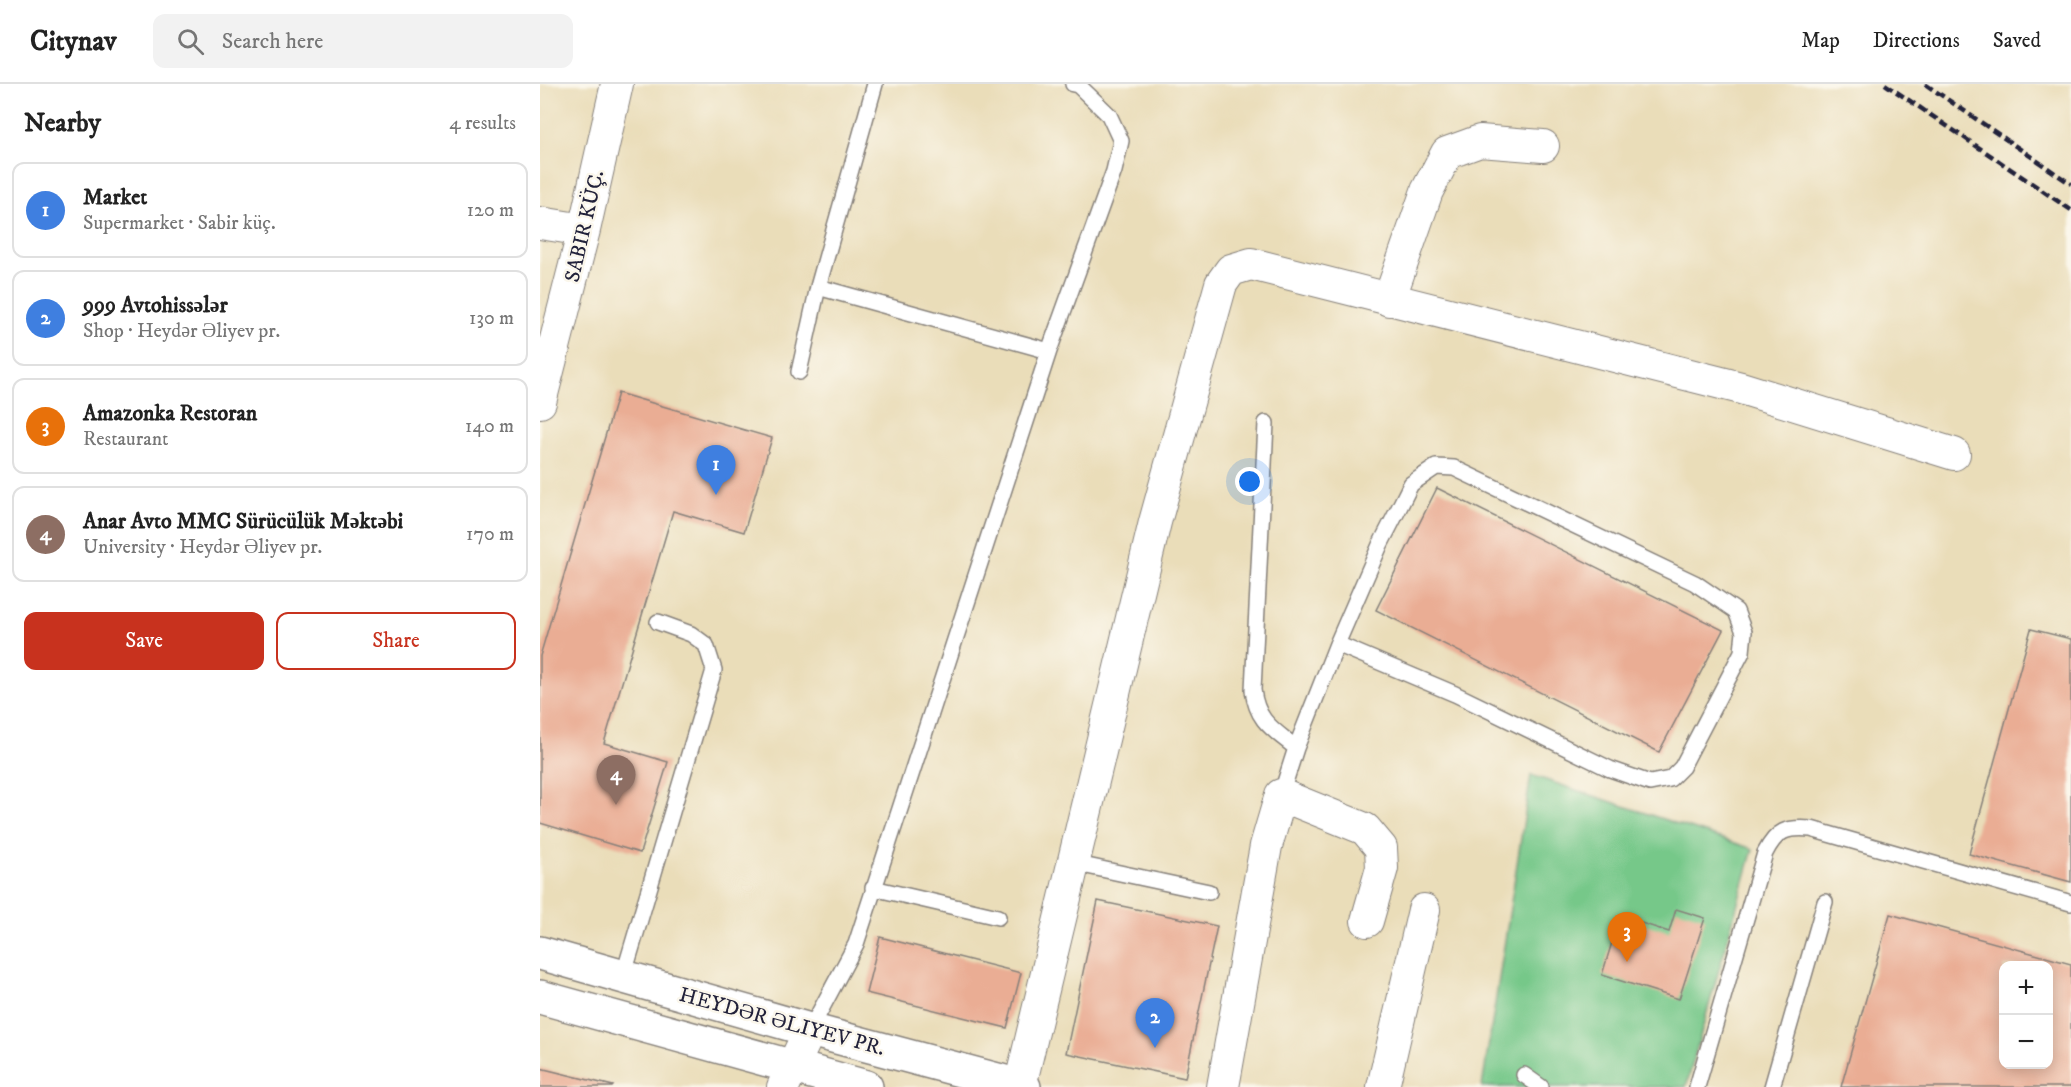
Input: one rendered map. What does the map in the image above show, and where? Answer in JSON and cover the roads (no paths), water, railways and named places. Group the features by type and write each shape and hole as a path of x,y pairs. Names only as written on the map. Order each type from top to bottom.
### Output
{"main road":[{"name":"HEYDƏR ƏLIYEV PR.","path":"540,953 810,1030 1022,1086"},
{"name":"HEYDƏR ƏLIYEV PR.","path":"540,997 787,1078 866,1087"}],"street":[{"name":"SABIR KÜÇ.","path":"540,402 584,230 616,84"},
{"path":"1389,300 1427,191 1446,153 1480,141 1542,146"},
{"path":"540,223 584,230"},
{"path":"1022,1086 1155,522 1221,284 1231,270 1251,264 1741,388 1954,454"},
{"path":"1223,1087 1266,846 1281,795 1365,830 1381,848 1382,868 1367,921"},
{"path":"1383,1087 1424,910"},
{"path":"787,1078 810,1030"}],"lane":[{"path":"799,372 818,288 875,84"},
{"path":"810,1030 856,944 1049,351 1114,171 1121,141 1110,115 1073,84"},
{"path":"818,288 1049,351"},
{"path":"1266,423 1253,690 1255,706 1260,717 1296,748"},
{"path":"1281,795 1296,748 1337,644 1380,545 1411,484 1436,467 1454,468 1695,583 1736,611 1744,632 1742,652 1682,767 1670,779 1650,783 1610,770 1455,694 1337,644"},
{"path":"623,977 714,670 706,645 691,633 658,622"},
{"path":"1697,1087 1765,853 1773,839 1791,827 1811,829 2071,903"},
{"path":"1073,863 1209,892"},
{"path":"873,888 998,916"},
{"path":"1772,1087 1825,902"},
{"path":"1524,1075 1540,1087"}],"railway":[{"path":"1885,84 2071,210"},
{"path":"1925,84 2071,184"}],"place":[{"name":"Market","path":"716,495"},
{"name":"Anar Avto MMC Sürücülük Məktəbi","path":"616,805"},
{"name":"Amazonka Restoran","path":"1627,962"},
{"name":"999 Avtohissələr","path":"1155,1048"}]}
